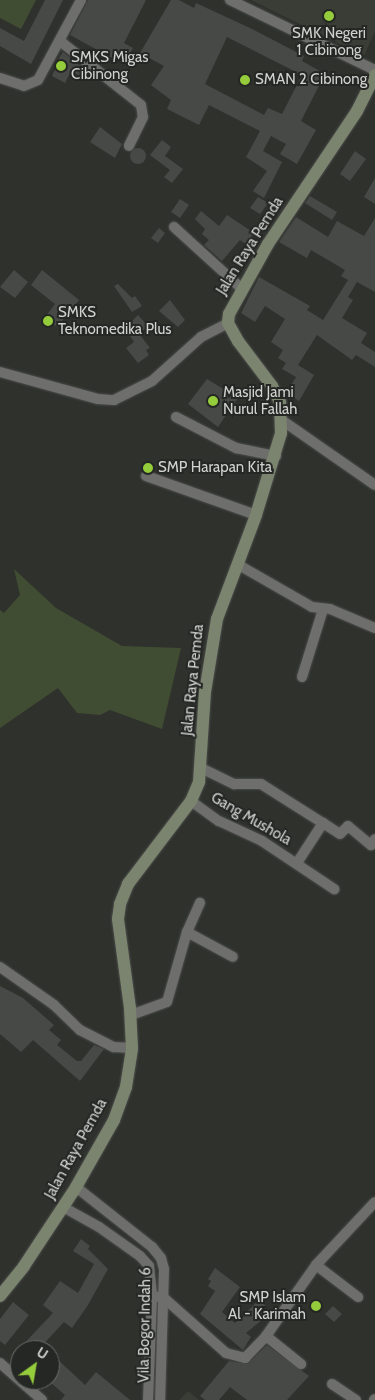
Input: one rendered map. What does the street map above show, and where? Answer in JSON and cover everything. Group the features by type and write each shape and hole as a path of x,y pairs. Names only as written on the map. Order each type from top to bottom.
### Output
{"main road":[{"name":"Jalan Raya Pemda","path":"0,1296 76,1187 114,1120 126,1087 132,1048 131,1014 118,919 120,904 139,866 191,801 202,765 211,645 221,604 256,515 276,456 283,421 272,386 228,323 228,314 241,288 357,111 375,75"}],"street":[{"path":"0,78 24,86 34,84 60,41 81,0"},
{"path":"230,0 375,70"},
{"path":"60,41 141,105 143,116 129,146"},
{"path":"174,227 241,288"},
{"path":"0,372 98,399 114,400 152,381 201,337 228,323"},
{"path":"176,417 236,448 276,456"},
{"path":"283,421 374,480"},
{"path":"146,476 256,515"},
{"path":"237,564 312,607 323,609 375,628"},
{"path":"302,677 323,609"},
{"path":"202,765 218,770"},
{"path":"202,765 234,784 261,784 340,834 348,826 371,845 375,840"},
{"name":"Gang Mushola","path":"191,801 219,821 262,841 334,889"},
{"name":"Gang Mushola","path":"297,863 323,823"},
{"path":"131,1014 167,1002 187,932 200,903"},
{"path":"187,932 233,957"},
{"path":"0,967 54,1005 80,1030 114,1047 132,1048"},
{"name":"Vila Bogor Indah 6","path":"76,1187 108,1214 133,1231 161,1258 164,1269 164,1298 160,1358 160,1400"},
{"path":"152,1296 164,1298 226,1353 245,1358 266,1336 316,1265 375,1202"},
{"path":"63,1207 124,1244 149,1266 152,1296 148,1358 148,1400"},
{"path":"124,1244 133,1231"},
{"path":"316,1265 358,1297"},
{"path":"266,1336 301,1364"},
{"path":"148,1358 160,1358"},
{"path":"0,1363 42,1400"},
{"path":"332,1384 356,1400"}],"shaded area":[{"name":"SMK Negeri 1 Cibinong","path":"251,0 375,0 375,31 364,56"},
{"path":"188,1391 199,1400 179,1400"}],"green space":[{"path":"0,0 36,0 21,29 0,18"},
{"path":"14,569 56,608 122,646 181,648 162,729 110,710 100,715 77,713 58,688 0,728 0,610 4,613 20,595"}],"building":[{"path":"45,0 63,0 31,64 0,46 0,28 24,41"},
{"path":"88,0 146,0 124,43 133,48 123,64 70,35"},
{"path":"171,0 179,0 194,8 196,3 304,56 302,61 325,74 301,121 316,130 297,164 280,154 286,144 271,136 263,151 282,162 264,198 253,191 267,171 246,157 260,131 209,105 199,125 167,109 171,100 151,85 164,66 140,53","holes":["227,37 302,75 282,114 268,108 264,115 205,84"]},
{"path":"63,52 89,73 86,79 71,71 65,83 52,76 56,67 54,66"},
{"path":"100,127 122,144 115,158 90,142"},
{"path":"162,140 171,147 165,156 183,169 172,183 164,177 170,170 150,155"},
{"path":"138,148 144,150 146,156 144,162 138,164 132,162 130,156 132,150"},
{"path":"355,151 366,159 350,181 340,174"},
{"path":"375,178 375,204 364,197"},
{"path":"310,196 337,212 332,220 305,203"},
{"path":"258,197 268,203 260,214 250,208"},
{"path":"180,199 189,205 180,218 171,212"},
{"path":"201,211 219,226 227,215 254,233 246,244 240,240 222,261 204,245 209,240 202,234 205,229 195,219"},
{"path":"296,217 328,237 337,221 364,236 375,218 375,292 357,282 348,297 353,300 342,318 367,333 361,343 375,352 375,367 356,355 352,360 317,335 298,365 314,375 299,401 286,393 296,377 282,369 286,363 278,358 283,350 271,342 285,319 265,306 255,322 241,313 259,277 310,306 307,310 323,320 348,280 341,276 345,270 311,250 307,258 279,242"},
{"path":"159,228 165,233 158,243 151,238"},
{"path":"14,270 28,282 15,298 0,287"},
{"path":"42,270 79,300 57,327 45,317 55,304 31,285"},
{"path":"118,284 132,298 135,296 142,306 132,312 114,286"},
{"path":"170,300 185,320 178,327 159,311"},
{"path":"138,315 148,326 140,333 131,322"},
{"path":"137,331 150,348 146,350 149,355 138,363 126,348 134,342 130,336"},
{"name":"Masjid Jami Nurul Fallah","path":"207,379 238,398 218,427 188,404"},
{"path":"0,986 23,998 54,1025 49,1030 61,1040 57,1045 77,1061 81,1061 94,1045 104,1049 80,1081 33,1040 21,1052 0,1034"},
{"path":"81,1239 90,1246 88,1249 108,1269 88,1305 72,1328 64,1322 47,1340 27,1340 53,1313 43,1305 60,1281 78,1293 94,1264 73,1251"},
{"path":"215,1268 240,1287 222,1312 235,1323 259,1300 266,1306 263,1310 268,1315 246,1333 251,1337 243,1350 200,1314 215,1291 208,1286 211,1281 208,1279"},
{"path":"13,1302 29,1315 5,1345 0,1341 0,1319"},
{"path":"333,1306 342,1314 334,1322 325,1314"},
{"path":"267,1345 309,1376 287,1400 247,1400 230,1387 219,1400 205,1400 200,1396 229,1361 247,1364"},
{"path":"60,1362 85,1385 96,1372 130,1400 61,1400 65,1395 59,1390"}],"place":[{"name":"SMK Negeri 1 Cibinong","path":"329,16"},
{"name":"SMKS Migas Cibinong","path":"61,66"},
{"name":"SMAN 2 Cibinong","path":"245,80"},
{"name":"SMKS Teknomedika Plus","path":"48,321"},
{"name":"Masjid Jami Nurul Fallah","path":"213,401"},
{"name":"SMP Harapan Kita","path":"148,468"},
{"name":"SMP Islam Al - Karimah","path":"316,1306"}]}
